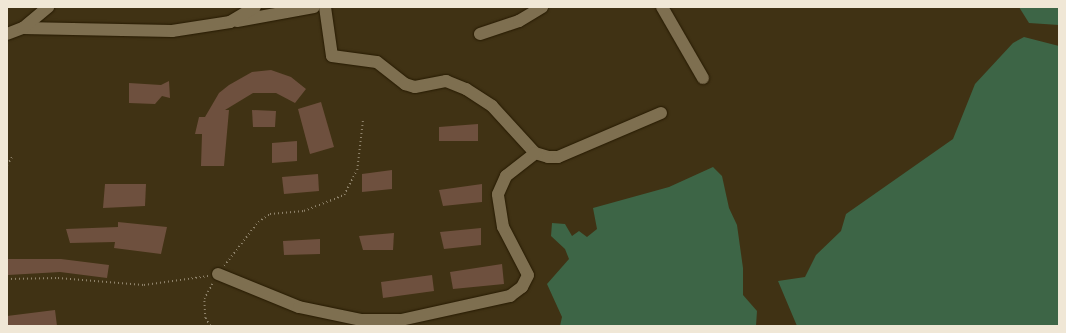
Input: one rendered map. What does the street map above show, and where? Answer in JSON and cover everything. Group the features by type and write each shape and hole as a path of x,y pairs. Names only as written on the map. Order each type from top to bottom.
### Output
{"street":[{"path":"7,34 23,28 48,7"},
{"path":"230,22 255,7"},
{"path":"325,7 332,56 377,62 405,84 415,87 446,81 466,89 492,106 535,153 558,157 661,113"},
{"path":"480,34 519,21 542,7"},
{"path":"662,7 702,78"},
{"path":"23,28 172,31 308,8"},
{"path":"218,274 299,307 360,320 401,320 510,296 522,287 528,275 503,227 498,194 506,176 535,153"}],"path":[{"path":"210,326 205,318 204,299 218,274 258,222 270,214 304,211 344,195 357,170 363,118"},
{"path":"7,165 12,157"},
{"path":"7,279 58,278 144,285 218,274"}],"green space":[{"path":"1019,7 1059,7 1059,25 1029,23"},
{"path":"1024,37 1059,46 1059,326 797,326 778,281 805,277 816,255 841,231 846,214 953,139 975,84 1013,43"},
{"path":"713,167 722,176 729,208 737,225 743,268 743,295 757,311 756,326 560,326 562,317 547,284 569,259 565,249 551,236 552,223 565,224 572,236 579,231 587,237 597,229 593,208 669,187"}],"building":[{"path":"271,70 291,77 306,89 295,103 276,93 253,93 225,110 229,110 224,166 201,166 202,134 195,134 199,117 205,117 219,93 229,85 252,72"},
{"path":"169,81 170,98 162,96 155,104 129,103 129,83 161,85"},
{"path":"321,102 334,147 310,154 298,109"},
{"path":"252,110 276,111 275,127 253,127"},
{"path":"478,124 478,141 439,141 439,127"},
{"path":"297,141 297,161 272,163 272,143"},
{"path":"392,170 392,189 362,192 362,174"},
{"path":"318,174 319,191 284,194 282,177"},
{"path":"105,184 146,184 145,206 103,208"},
{"path":"482,184 482,202 443,206 439,190"},
{"path":"118,222 167,227 161,254 114,248 115,242 70,243 66,229 118,227"},
{"path":"481,228 481,245 444,249 440,232"},
{"path":"394,233 393,250 363,250 359,236"},
{"path":"320,239 320,254 284,255 283,241"},
{"path":"7,259 61,259 109,265 107,278 60,272 8,275"},
{"path":"502,264 504,284 453,289 450,272"},
{"path":"432,275 434,291 383,298 381,282"},
{"path":"55,310 57,326 7,326 7,316"}]}
